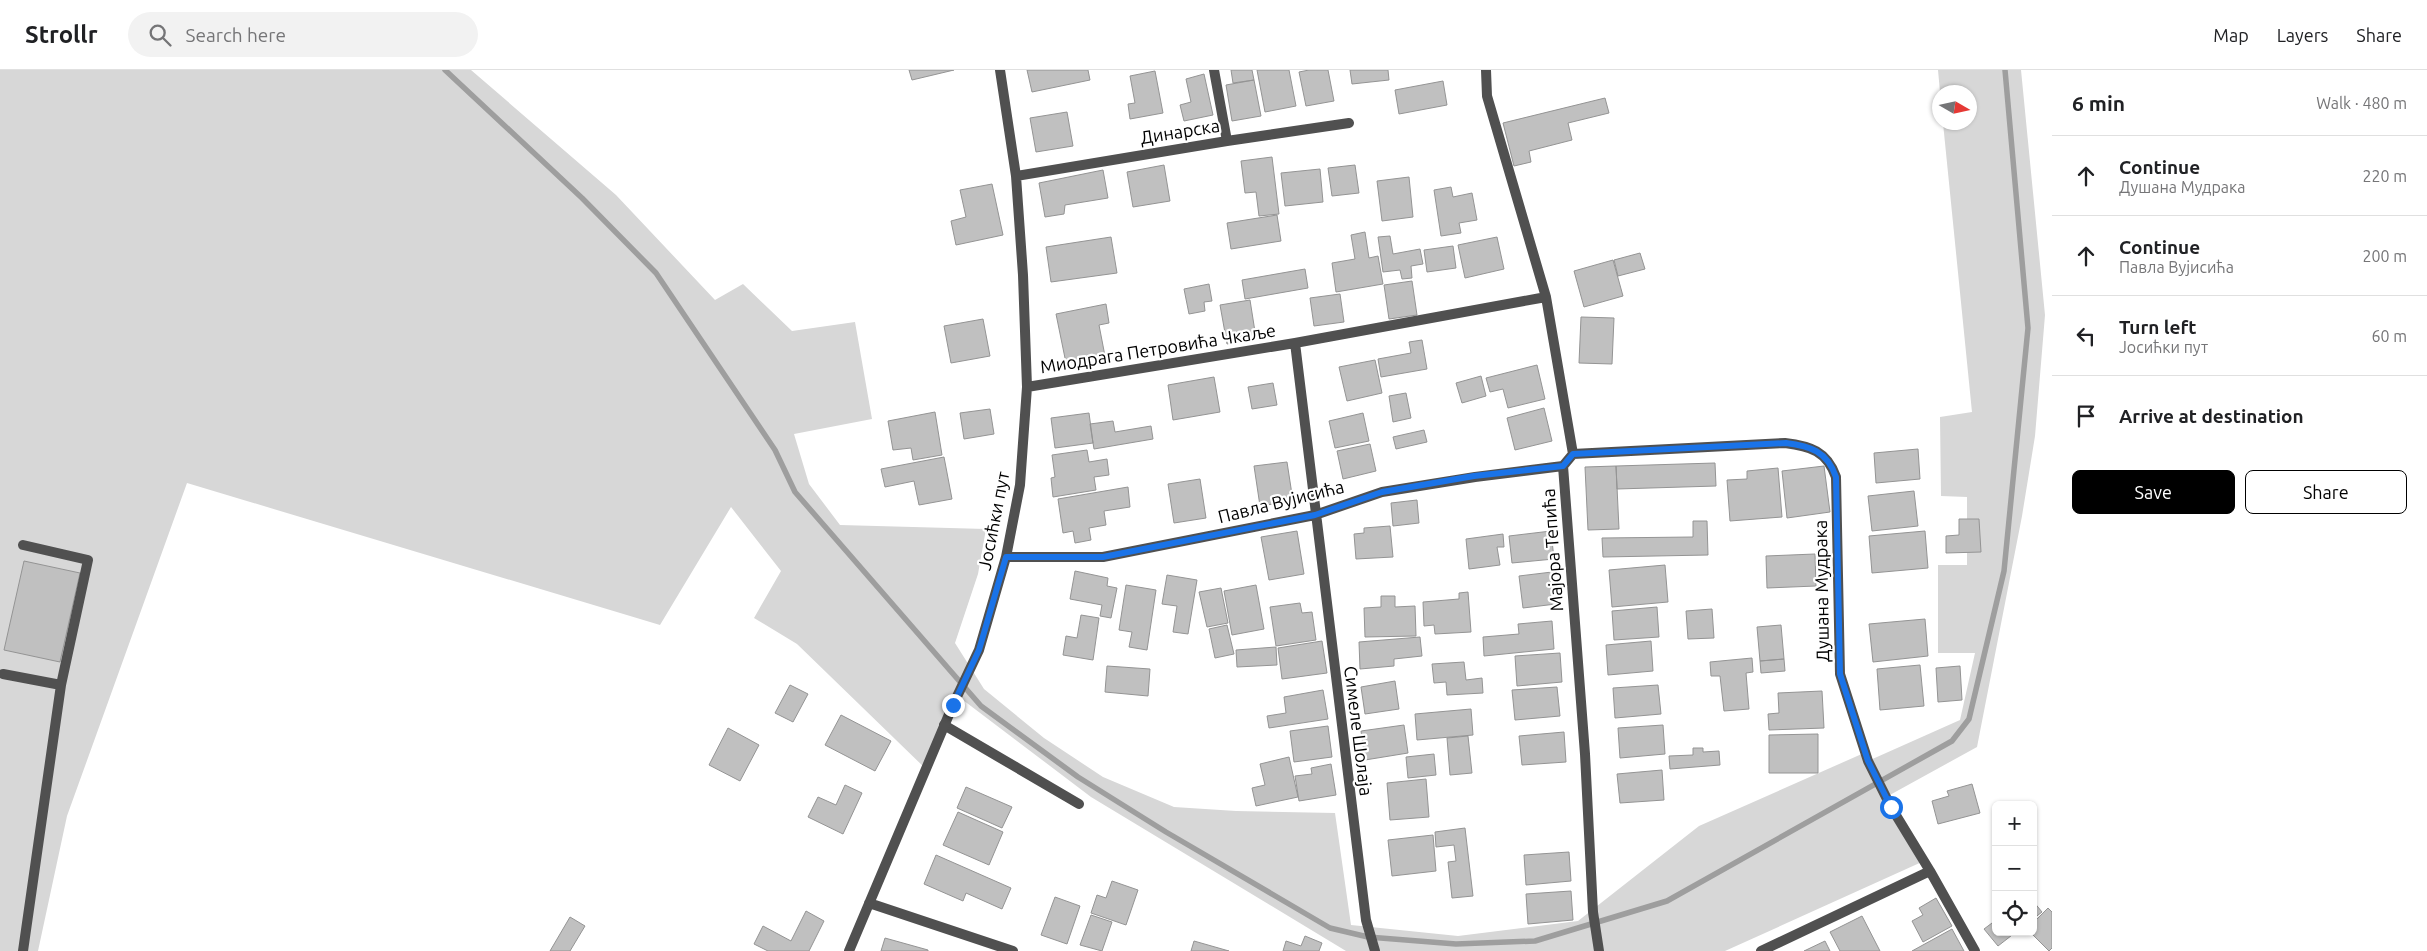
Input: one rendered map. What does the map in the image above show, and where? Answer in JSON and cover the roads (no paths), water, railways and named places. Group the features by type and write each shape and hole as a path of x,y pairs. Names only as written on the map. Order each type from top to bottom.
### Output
{"street":[{"name":"Јосићки пут","path":"849,951 944,725 979,650 1006,557 1020,485 1027,387 1023,275 1016,176 1000,70"},
{"path":"1214,70 1227,141"},
{"path":"1486,70 1487,96 1546,297 1573,454"},
{"name":"Динарска","path":"1016,176 1349,123"},
{"name":"Миодрага Петровића Чкаље","path":"1027,387 1546,297"},
{"name":"Миодрага Петровића Чкаље","path":"1295,342 1315,515"},
{"name":"Душана Мудрака","path":"1573,454 1786,443 1807,446 1823,453 1833,466 1836,477 1840,674 1868,761 1891,807 1975,951"},
{"name":"Мајора Тепића","path":"1573,454 1563,466 1585,754 1593,912 1599,951"},
{"name":"Павла Вујисића","path":"1006,557 1103,557 1315,515 1382,492 1474,476 1563,466"},
{"name":"Симеле Шолаја","path":"1315,515 1366,920 1375,951"},
{"path":"23,546 88,560 61,686 23,951"},
{"path":"3,674 61,686"},
{"path":"944,725 1079,804"},
{"path":"1761,951 1930,871"},
{"path":"869,903 1011,951"}],"waterway":[{"path":"445,70 582,198 656,273 775,450 795,492 981,706 1078,777 1166,832 1330,928 1368,937 1456,944 1535,941 1667,901 1952,741 1969,719 2004,571 2028,328 2005,70"}]}
